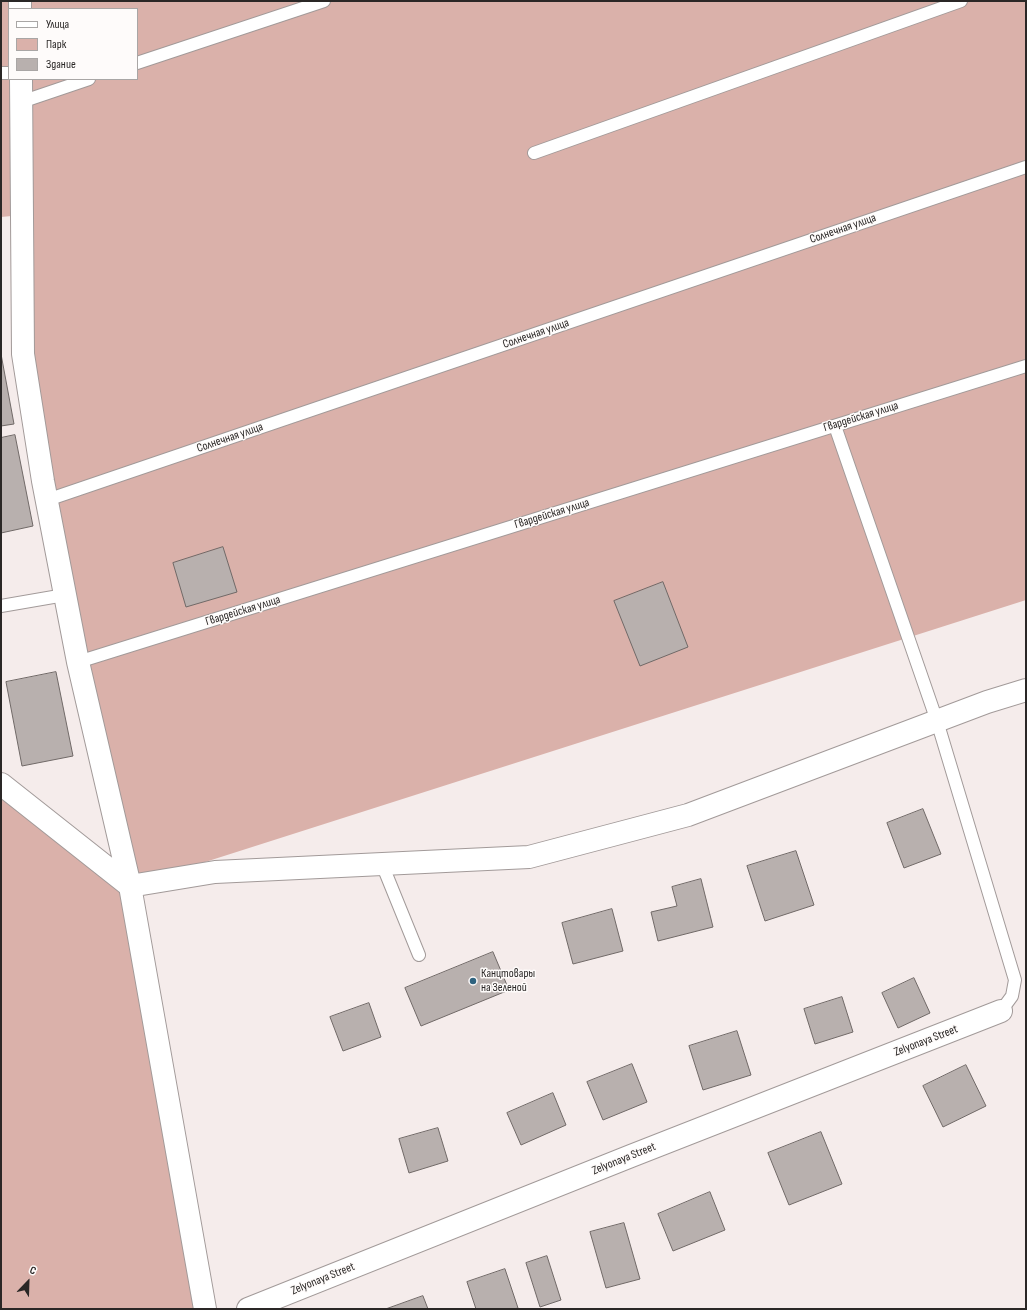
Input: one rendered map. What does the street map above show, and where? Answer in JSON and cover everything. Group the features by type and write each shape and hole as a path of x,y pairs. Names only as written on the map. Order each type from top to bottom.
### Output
{"street":[{"path":"21,80 23,354 47,500 78,662 130,886 205,1309"},
{"path":"1,784 130,886 215,872 529,857 688,815 987,702 1026,690"},
{"name":"Zelyonaya Street","path":"248,1309 631,1156 1001,1012"}],"lane":[{"path":"138,63 324,1"},
{"path":"534,153 960,1"},
{"path":"21,102 86,80"},
{"name":"Солнечная улица","path":"47,500 1026,167"},
{"name":"Гвардейская улица","path":"78,662 1026,366"},
{"path":"835,426 937,721 1015,980 1012,996 1001,1012"},
{"path":"1,606 59,596"},
{"path":"382,864 419,955"}],"green space":[{"path":"1,1 1026,1 1026,600 130,886 205,1309 1,1309 1,784 130,885 47,500 22,215 1,217"}],"building":[{"path":"1,354 14,424 1,426"},
{"path":"15,435 33,526 1,533 1,438"},
{"path":"223,547 237,592 186,607 173,563"},
{"path":"663,582 688,647 640,666 614,601"},
{"path":"56,672 73,756 22,766 6,682"},
{"path":"923,809 941,854 904,868 887,823"},
{"path":"796,851 814,905 765,921 747,866"},
{"path":"701,879 713,927 658,941 651,912 677,906 672,887"},
{"path":"612,909 623,951 573,964 562,923"},
{"path":"493,952 509,990 421,1026 405,988"},
{"path":"914,978 930,1013 898,1028 882,993"},
{"path":"842,997 853,1032 815,1044 804,1009"},
{"path":"369,1003 381,1037 343,1051 330,1017"},
{"path":"737,1031 751,1075 703,1090 689,1046"},
{"path":"632,1064 647,1102 603,1120 587,1082"},
{"path":"966,1065 986,1106 943,1127 923,1086"},
{"path":"553,1093 566,1125 521,1145 507,1113"},
{"path":"438,1128 448,1161 409,1173 399,1139"},
{"path":"821,1132 842,1184 789,1205 768,1153"},
{"path":"710,1192 725,1230 673,1251 658,1214"},
{"path":"624,1223 640,1279 606,1288 590,1232"},
{"path":"547,1256 561,1300 540,1307 526,1263"},
{"path":"505,1269 518,1308 476,1309 467,1282"},
{"path":"423,1296 428,1309 386,1309"}],"place":[{"name":"Канцтовары на Зеленой","path":"473,981"}]}
